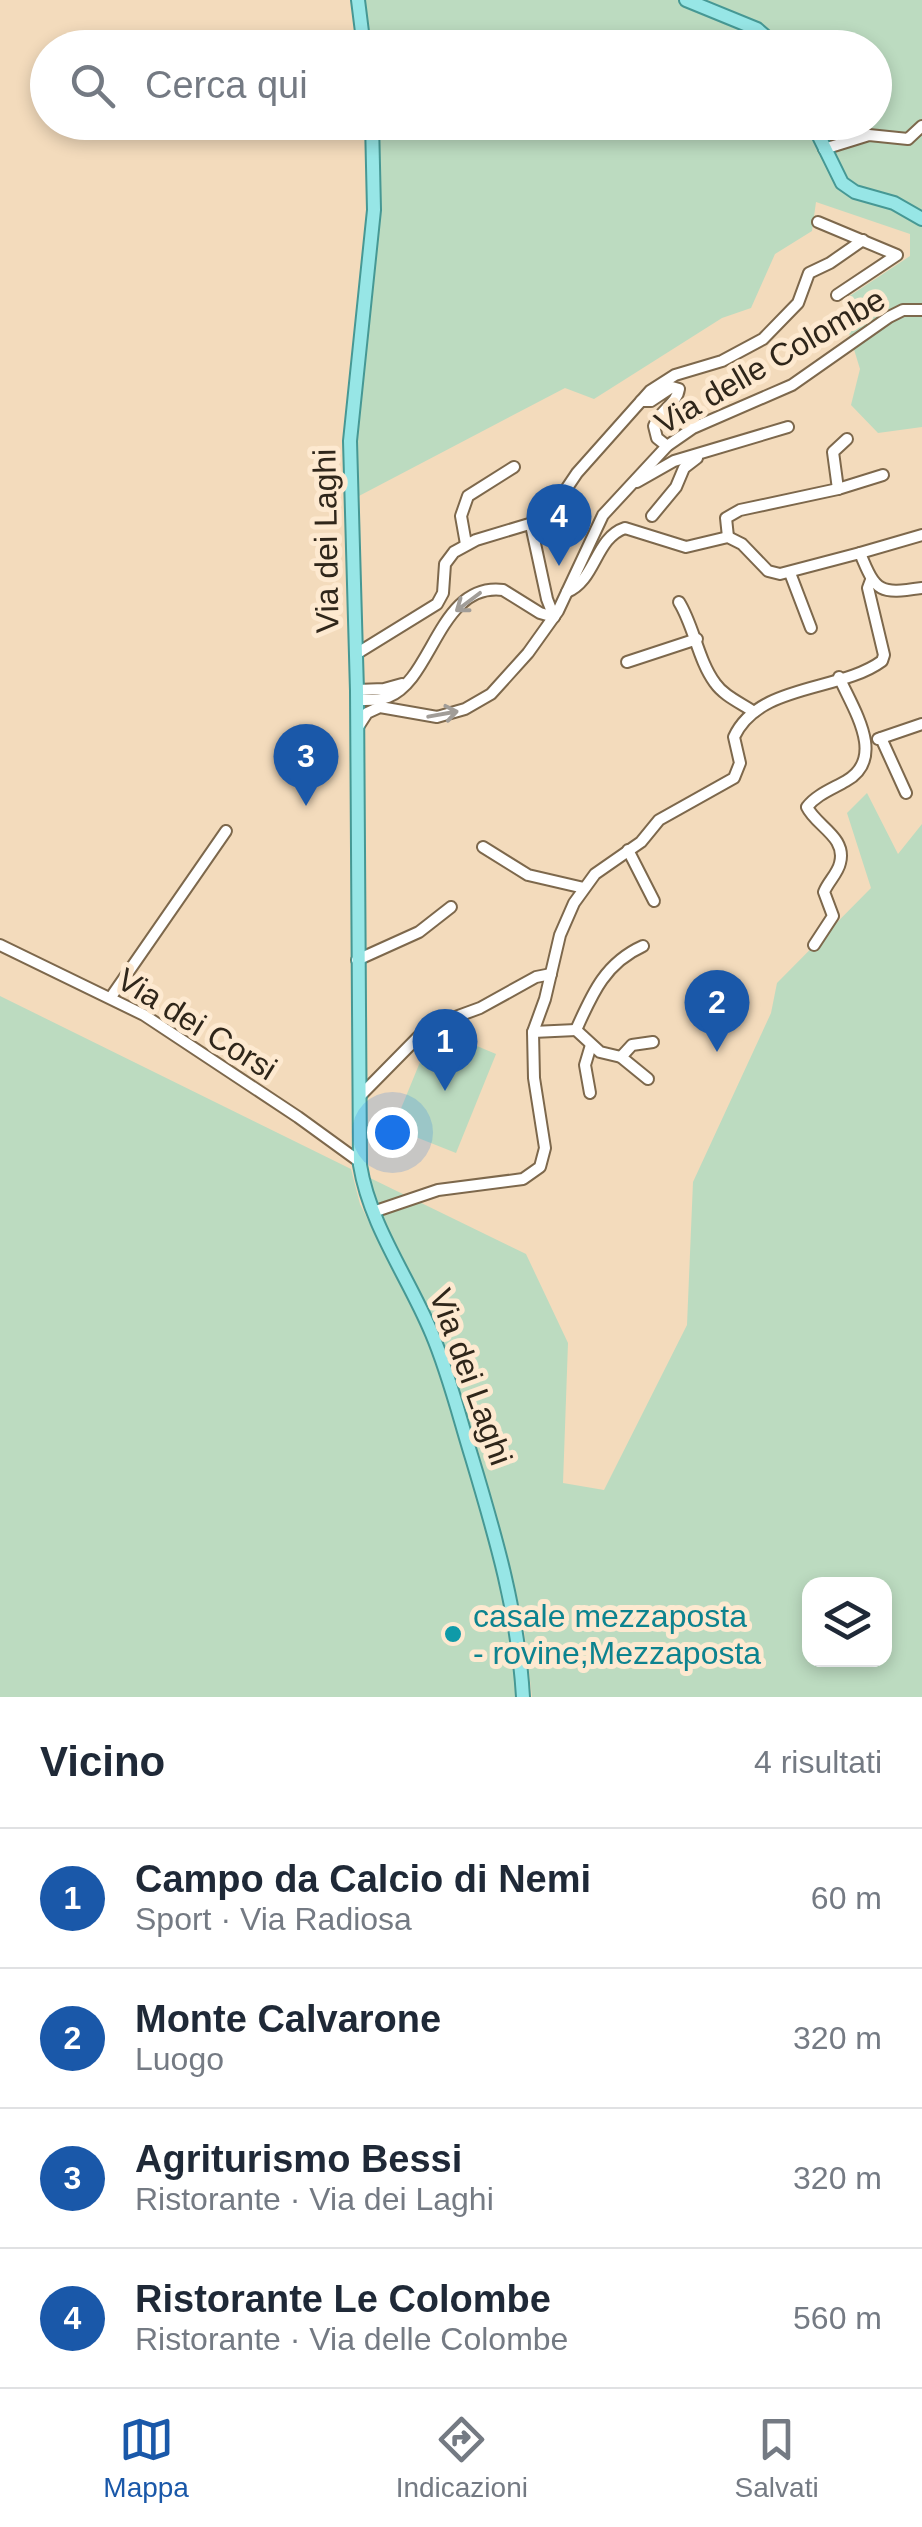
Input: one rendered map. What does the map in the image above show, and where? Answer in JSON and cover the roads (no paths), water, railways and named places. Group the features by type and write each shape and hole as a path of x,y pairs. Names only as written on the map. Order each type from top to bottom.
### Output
{"main road":[{"path":"358,0 362,30"},
{"path":"686,0 758,30"},
{"name":"Via dei Laghi","path":"372,140 374,210 350,441 357,698 360,1162 373,1212 450,1381 507,1576 518,1634 523,1697"},
{"path":"820,140 837,178 846,187 894,203 922,219"}],"street":[{"path":"892,137 908,139 922,126"},
{"path":"824,149 853,140"},
{"path":"818,222 892,251 897,257 837,295"},
{"path":"356,654 437,604 443,593 446,561 466,544 531,526 552,513 577,473 640,401 671,377 730,358 764,339 798,302 809,273 863,240"},
{"name":"Via delle Colombe","path":"357,698 433,718 470,707 506,680 554,617 595,528 623,490 666,446 692,428 792,385 888,317 903,310 922,310"},
{"path":"640,401 651,401 672,387 679,389 678,397 655,422 657,438 666,446"},
{"path":"623,490 669,463 788,426"},
{"path":"838,488 832,455 836,445 847,439"},
{"path":"652,516 673,491 686,466 706,452"},
{"path":"669,463 681,475"},
{"path":"466,544 461,516 468,496 514,467"},
{"path":"728,537 726,518 740,510 883,475"},
{"path":"531,526 554,617"},
{"path":"567,592 580,584 606,541 620,529 682,546 728,537 742,544 768,571 790,573 922,535"},
{"path":"860,553 871,580 887,592 922,588"},
{"path":"790,573 810,628"},
{"path":"373,1212 438,1190 523,1179 540,1167 545,1148 534,1078 533,1032 564,922 599,870 644,840 659,820 734,778 740,764 734,737 754,712 875,666 883,658 868,588 871,580"},
{"path":"357,698 391,696 407,682 445,624 473,594 503,590 540,613 554,617"},
{"path":"679,602 716,685 754,712"},
{"path":"627,662 698,640"},
{"path":"814,945 834,916 824,892 841,856 834,838 807,807 860,771 868,742 840,678"},
{"path":"356,728 367,713 380,707"},
{"path":"868,742 922,724"},
{"path":"881,738 906,793"},
{"path":"111,997 226,830"},
{"path":"483,847 528,875 584,888"},
{"path":"628,850 654,901"},
{"path":"358,960 419,932 451,907"},
{"name":"Via dei Corsi","path":"0,945 111,997 163,1027 360,1162"},
{"path":"576,1030 610,968 621,957 643,946"},
{"path":"359,1097 433,1024 552,974"},
{"path":"533,1032 576,1030 605,1055 622,1057 648,1078"},
{"path":"622,1057 632,1045 653,1042"},
{"path":"590,1093 585,1065 592,1045"}],"place":[{"name":"Ristorante Le Colombe","path":"559,566"},
{"name":"Agriturismo Bessi","path":"306,806"},
{"name":"Monte Calvarone","path":"717,1052"},
{"name":"Campo da Calcio di Nemi","path":"445,1091"},
{"name":"casale mezzaposta - rovine;Mezzaposta","path":"453,1634"}]}
